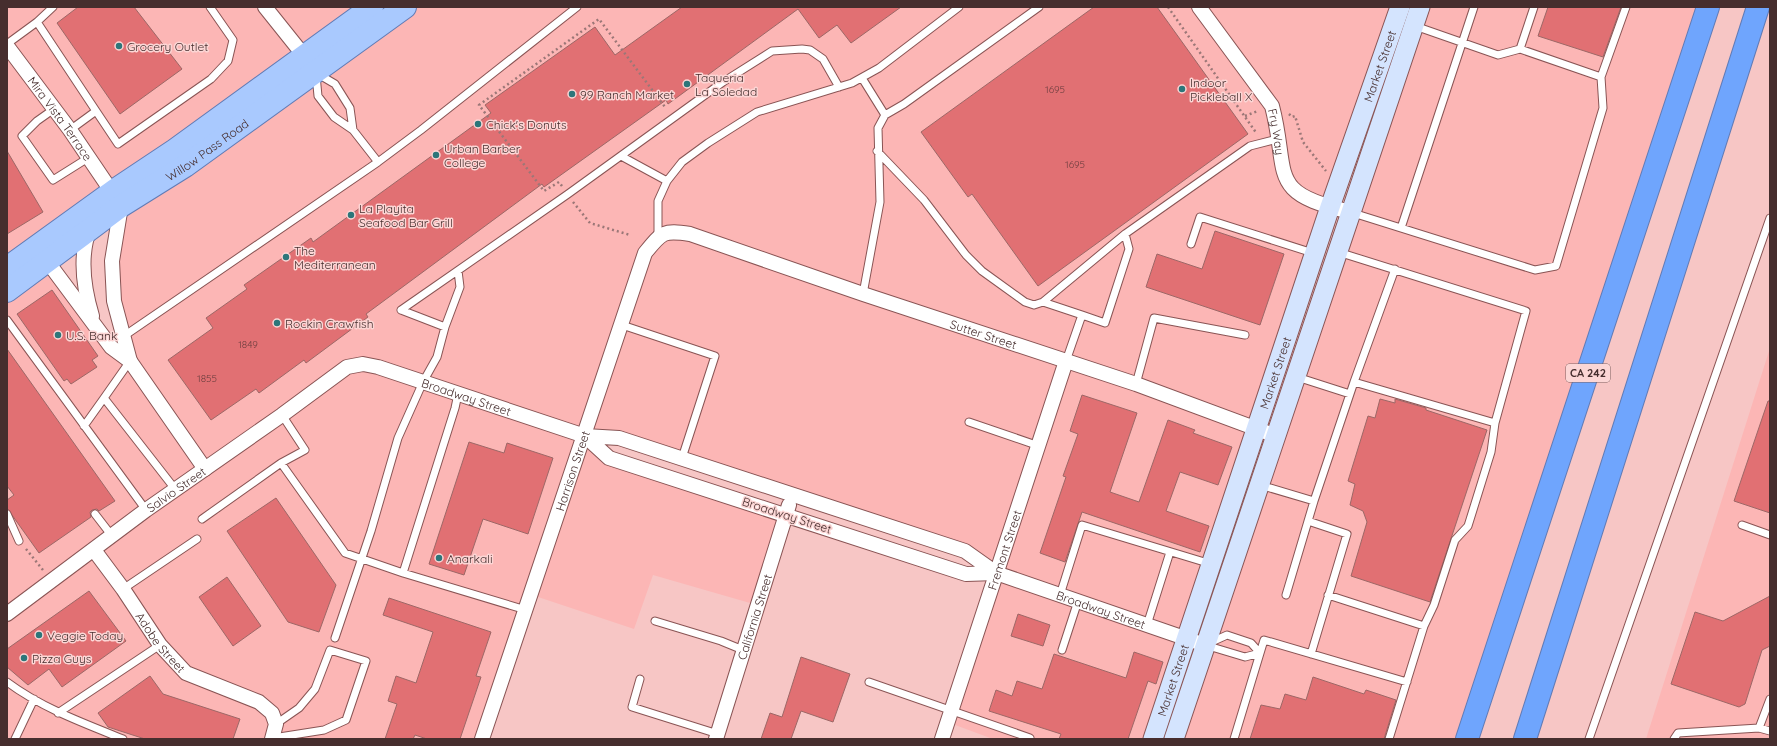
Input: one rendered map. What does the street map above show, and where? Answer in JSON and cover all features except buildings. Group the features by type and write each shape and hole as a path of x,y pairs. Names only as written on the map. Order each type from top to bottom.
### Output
{"highway":[{"name":"CA 242","path":"1467,739 1708,7"},
{"path":"1525,739 1758,7"}],"main road":[{"name":"Willow Pass Road","path":"7,268 121,193 185,166 310,64 372,7"},
{"name":"Willow Pass Road","path":"310,64 405,7"},
{"name":"Market Street","path":"1153,739 1330,207 1400,7"},
{"name":"Market Street","path":"1174,739 1420,7"},
{"name":"Willow Pass Road","path":"7,291 89,230 121,193"}],"street":[{"path":"265,7 310,64"},
{"name":"Fry Way","path":"1199,7 1272,106 1276,123 1281,167 1288,186 1298,195 1330,207 1351,212"},
{"name":"Mira Vista Terrace","path":"7,45 70,130 88,158 121,193"},
{"path":"121,193 112,261 114,301 130,361"},
{"path":"89,230 85,249 84,278 94,324"},
{"name":"Sutter Street","path":"658,237 670,231 690,234 863,294 1136,384 1276,436"},
{"name":"Harrison Street","path":"482,739 586,436 646,253 658,237"},
{"path":"47,261 111,347 130,361 205,470"},
{"name":"Fremont Street","path":"942,739 1066,361"},
{"name":"Broadway Street","path":"347,367 363,364 378,367 586,436 614,437 682,458 792,496 965,551 996,573 1206,645"},
{"name":"Salvio Street","path":"7,614 146,510 205,470 347,367"},
{"name":"Broadway Street","path":"586,436 609,458 786,514 966,574 996,573"},
{"name":"California Street","path":"717,737 792,496"},
{"name":"Adobe Street","path":"94,550 124,590 160,645 186,673 259,702 272,713 276,724"},
{"path":"272,739 276,724"}],"lane":[{"path":"7,45 37,22 53,7"},
{"path":"37,22 118,144 211,79 228,61 233,40 210,7"},
{"path":"124,336 378,162 577,7"},
{"path":"658,237 658,200 667,181 682,162 708,142 757,112 839,87 862,78 879,68 959,7"},
{"path":"863,294 880,202 878,128 885,114 904,104 1039,7"},
{"path":"1401,228 1474,7"},
{"path":"1520,49 1534,7"},
{"path":"1351,212 1535,270 1556,266 1603,108 1602,77 1626,7"},
{"path":"1413,26 1498,55 1520,49 1602,77"},
{"path":"445,327 401,310 568,194 724,82 772,51 802,49 810,50 823,59 839,87"},
{"path":"310,64 318,96 334,117 353,130 378,162"},
{"path":"310,64 335,84 350,108 353,130"},
{"path":"862,78 885,114"},
{"path":"54,109 37,121 22,136 52,180 88,158"},
{"path":"70,130 96,111"},
{"path":"878,151 924,200 966,255 982,271 1025,302 1034,304 1043,302 1125,234 1250,146 1277,140"},
{"path":"621,156 667,181"},
{"path":"1191,244 1200,217 1315,254"},
{"path":"1589,739 1770,218"},
{"path":"1043,302 1105,323 1129,249 1125,234"},
{"path":"1337,252 1526,311 1495,423 1491,452 1468,526 1455,540 1434,605 1424,626 1389,739"},
{"path":"1286,594 1314,501 1354,382 1395,269"},
{"path":"335,638 362,560 398,438 423,382 437,357 445,327 460,287 458,271"},
{"path":"1066,361 1082,315"},
{"path":"1136,384 1154,318 1245,334"},
{"path":"7,320 146,510"},
{"path":"622,325 716,356 682,458"},
{"path":"84,426 130,361"},
{"path":"1295,377 1350,394"},
{"path":"1354,382 1495,423"},
{"path":"403,573 455,408 458,394"},
{"path":"104,398 175,489"},
{"path":"202,519 280,463 305,450 282,415"},
{"path":"969,422 1038,446"},
{"path":"280,463 345,553 403,573 526,610"},
{"path":"1259,484 1314,501"},
{"path":"7,514 19,541"},
{"path":"95,514 112,536"},
{"path":"1308,521 1347,534 1311,654"},
{"path":"1060,595 1082,525 1211,565"},
{"path":"1742,526 1770,535"},
{"path":"124,590 197,539"},
{"path":"1147,625 1170,552"},
{"path":"1328,595 1424,626"},
{"path":"1062,650 1078,602"},
{"path":"655,621 721,641 743,650"},
{"path":"1206,645 1227,635 1251,643 1260,653"},
{"path":"1234,739 1264,640 1407,682"},
{"path":"58,713 160,645"},
{"path":"1206,645 1245,657 1260,653"},
{"path":"272,739 324,730 346,720 366,661 330,650 315,689 299,708 276,724"},
{"path":"640,679 632,707 717,737"},
{"path":"7,682 34,700 58,713 123,739"},
{"path":"869,682 1030,738"},
{"path":"1759,728 1770,699"},
{"path":"15,739 34,700"},
{"path":"1674,739 1678,733 1759,728 1770,732"}],"path":[{"path":"1168,7 1257,133 1259,144"},
{"path":"630,235 590,223 559,182 544,191 479,105 599,19 666,107"},
{"path":"19,541 52,581"}],"shaded area":[{"path":"7,7 372,7 7,268"},
{"path":"399,7 1400,7 1153,739 993,739 947,722 996,574 965,551 682,458 586,436 609,458 786,514 757,605 653,575 634,629 532,595 482,739 7,739 7,291 47,261 130,361 114,301 121,206"},
{"path":"1420,7 1708,7 1467,739 1174,739"},
{"path":"1770,348 1770,739 1646,739"}],"place":[{"name":"Grocery Outlet","path":"119,46"},
{"name":"Taqueria La Soledad","path":"687,84"},
{"name":"Indoor Pickleball X","path":"1182,89"},
{"name":"99 Ranch Market","path":"572,94"},
{"name":"Chick's Donuts","path":"478,124"},
{"name":"Urban Barber College","path":"436,155"},
{"name":"La Playita Seafood Bar Grill","path":"351,215"},
{"name":"The Mediterranean","path":"286,257"},
{"name":"Rockin Crawfish","path":"277,323"},
{"name":"U.S. Bank","path":"58,335"},
{"name":"Anarkali","path":"439,558"},
{"name":"Veggie Today","path":"39,635"},
{"name":"Pizza Guys","path":"24,658"}]}
